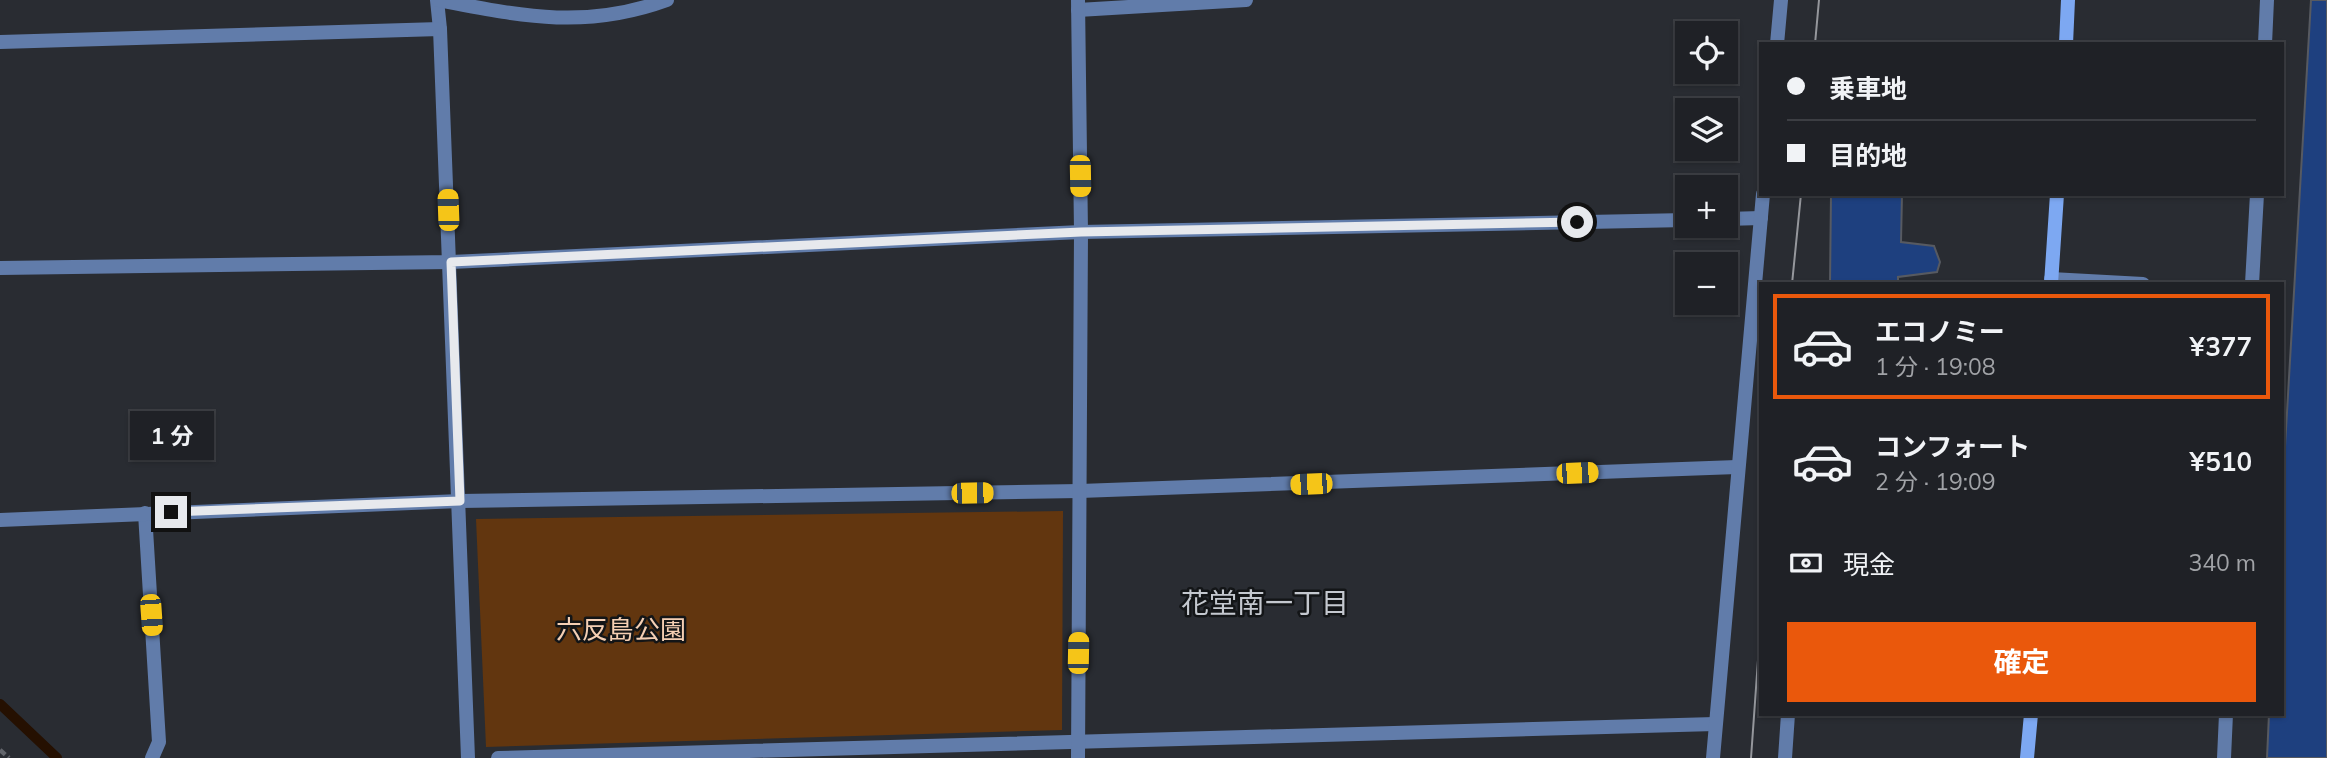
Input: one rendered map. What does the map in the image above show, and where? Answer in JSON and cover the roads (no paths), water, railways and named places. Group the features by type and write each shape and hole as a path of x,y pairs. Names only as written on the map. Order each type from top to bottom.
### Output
{"main road":[{"path":"2066,42 2068,0"},
{"path":"2051,281 2057,196"},
{"path":"2027,758 2031,716"}],"street":[{"path":"468,758 451,262 438,0 530,18 601,17 667,0"},
{"path":"1078,758 1081,232 1078,5 1246,0"},
{"path":"1777,42 1781,0"},
{"path":"2265,42 2267,0"},
{"path":"0,42 440,29"},
{"path":"1713,758 1763,196"},
{"path":"2252,282 2257,196"},
{"path":"1738,219 1761,218"},
{"path":"0,268 451,262 1081,232 1675,220"},
{"path":"2051,281 2082,282"},
{"path":"0,520 460,501 1080,491 1737,467"},
{"path":"145,513 159,742 152,758"},
{"path":"1784,758 1788,716"},
{"path":"2224,758 2226,716"},
{"path":"498,758 1715,724"}],"waterway":[{"path":"0,704 57,758"}],"tram line":[{"path":"1815,42 1819,0"},
{"path":"1792,282 1801,196"},
{"path":"1751,758 1759,646"}],"district":[{"name":"花堂南一丁目","path":"1265,603"}],"park label":[{"name":"六反島公園","path":"621,630"}]}
